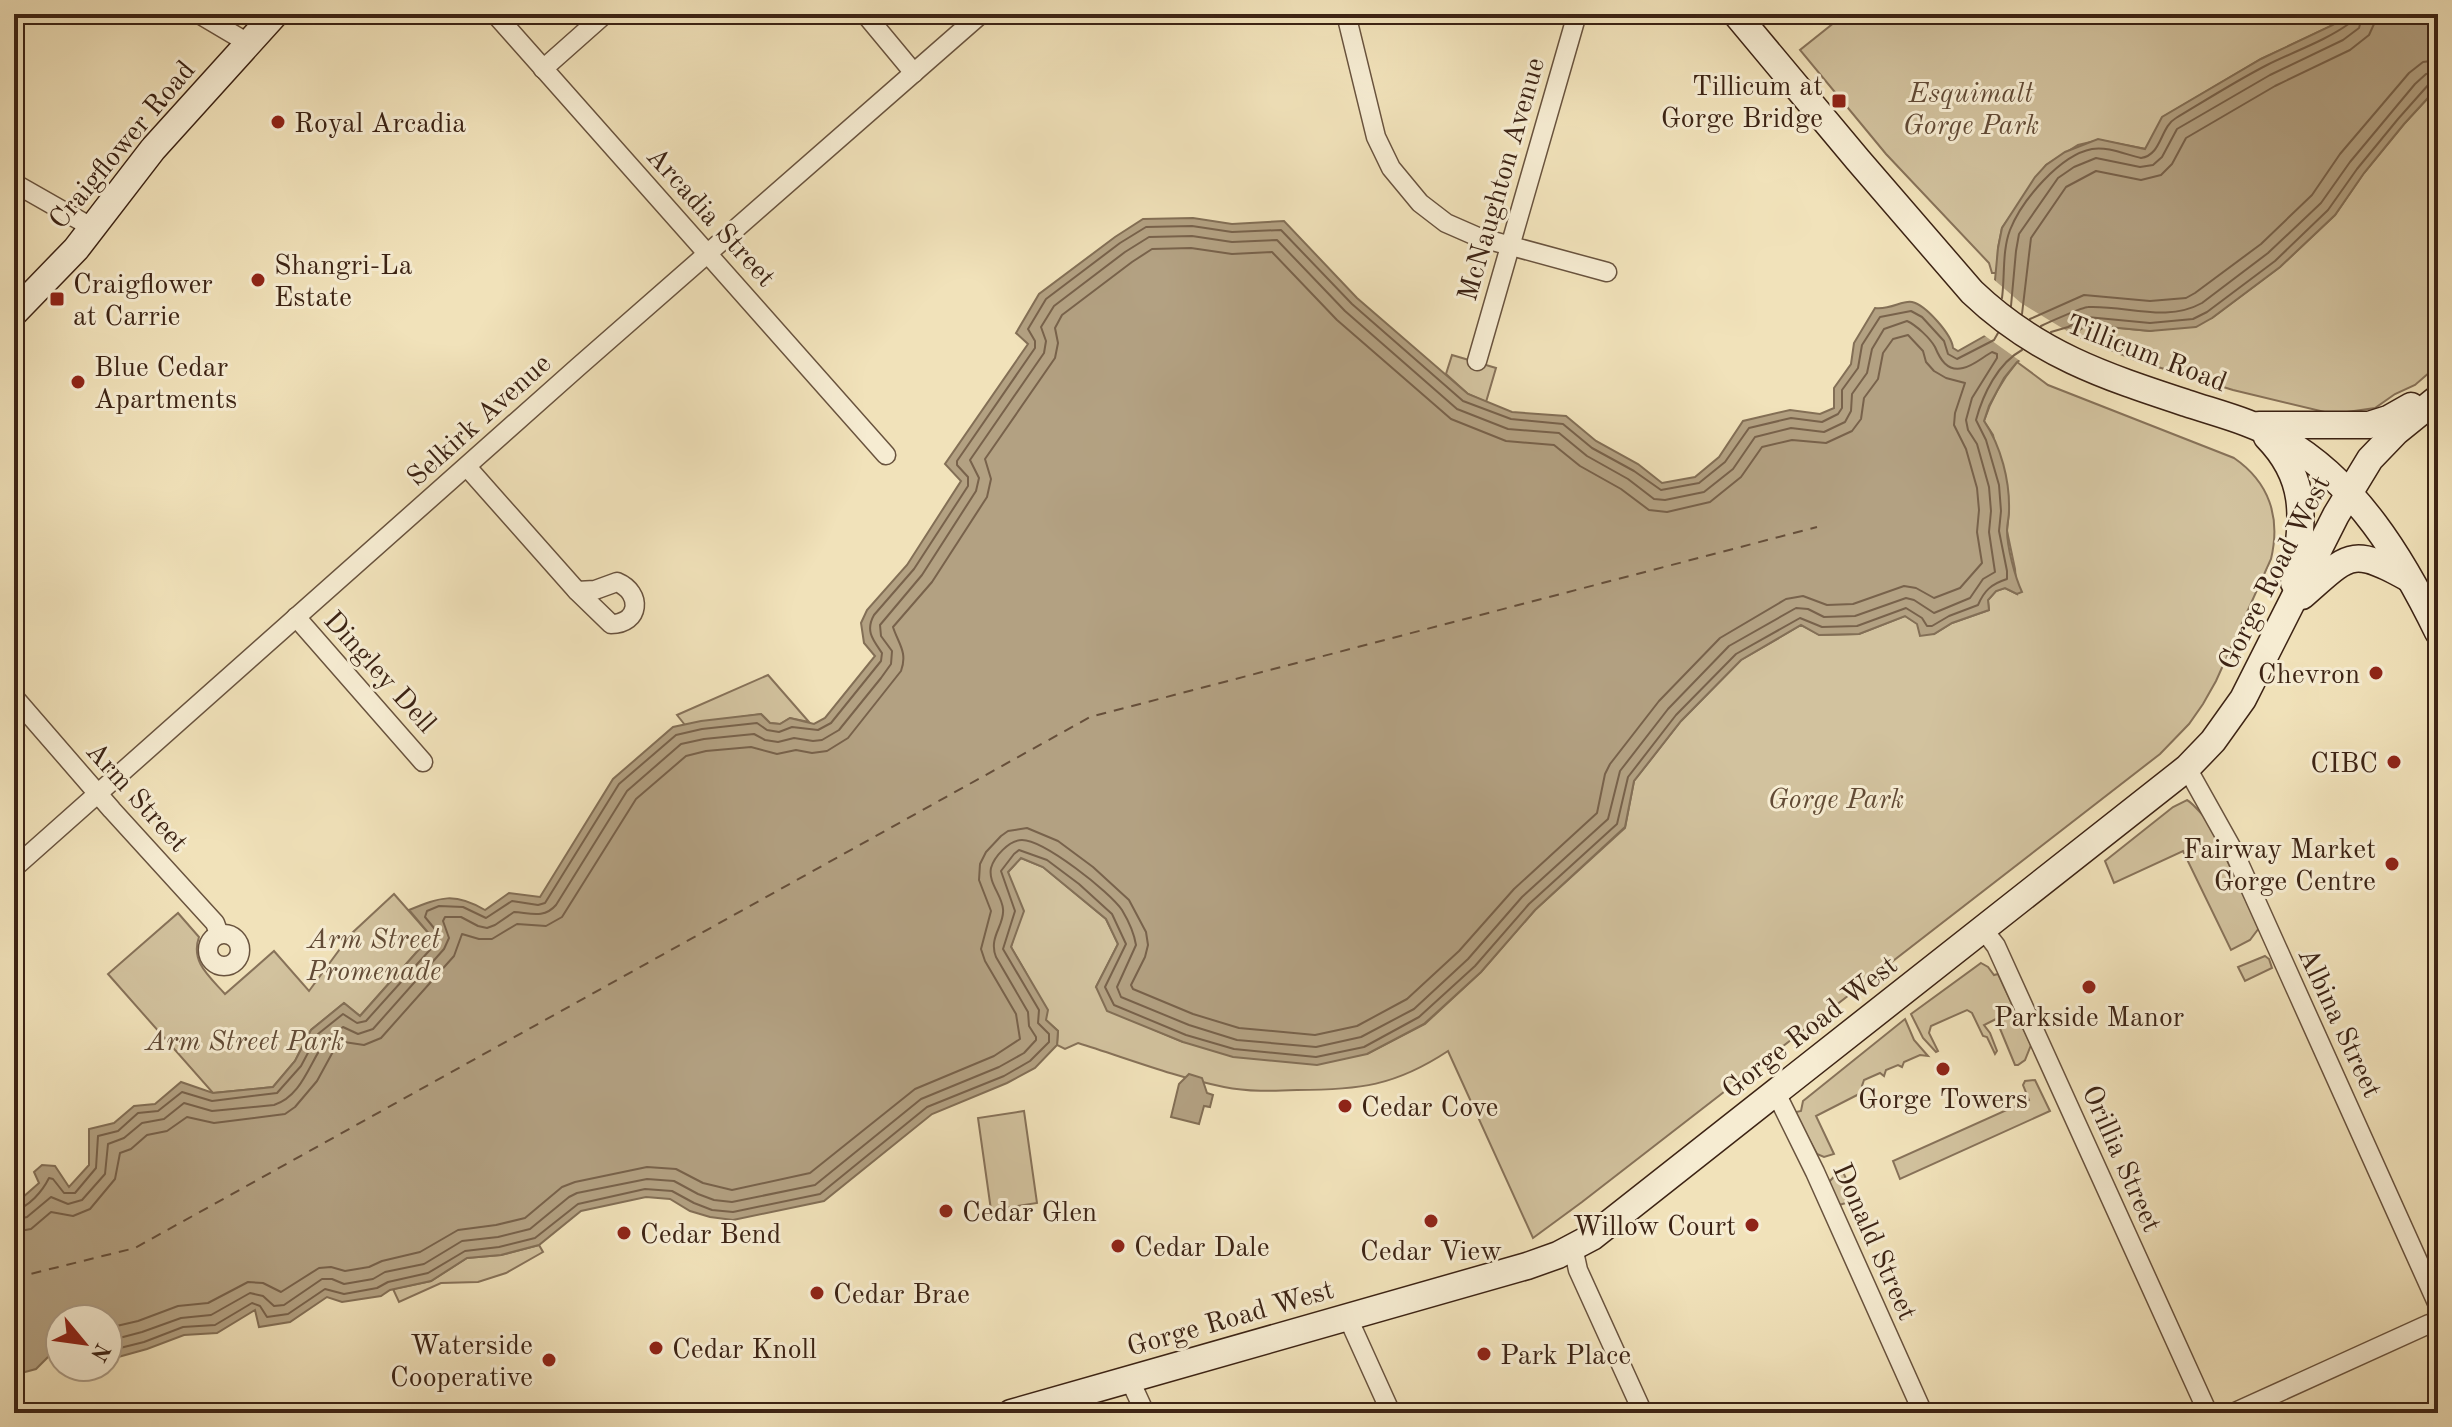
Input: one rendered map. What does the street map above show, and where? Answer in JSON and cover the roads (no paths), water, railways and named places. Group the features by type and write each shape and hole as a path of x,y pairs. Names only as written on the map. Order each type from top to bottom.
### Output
{"main road":[{"name":"Craigflower Road","path":"14,313 76,249 153,149 275,14"},
{"name":"Tillicum Road","path":"1736,14 1972,292 2013,326 2061,356 2124,383 2255,425 2309,456 2349,493 2378,528 2438,630"},
{"path":"2255,425 2369,425 2388,419 2438,391"},
{"name":"Gorge Road West","path":"1011,1413 1527,1266 1592,1237 2187,768 2230,719 2250,686 2349,493 2370,459 2396,432 2438,398"},
{"path":"2255,425 2280,451 2292,470 2299,492 2302,519 2290,607"},
{"path":"2290,607 2350,558 2380,562 2408,578"}],"street":[{"path":"199,14 248,43"},
{"name":"Arcadia Street","path":"495,14 886,455"},
{"path":"543,69 605,14"},
{"path":"865,14 914,73"},
{"name":"Selkirk Avenue","path":"14,868 981,14"},
{"path":"1346,14 1376,137 1391,168 1420,203 1446,223 1478,237 1607,272"},
{"name":"McNaughton Avenue","path":"1477,361 1577,14"},
{"path":"14,183 93,228"},
{"path":"467,467 577,591"},
{"name":"Dingley Dell","path":"296,617 423,762"},
{"name":"Arm Street","path":"14,697 97,794 215,923 219,934"},
{"name":"Albina Street","path":"2187,768 2234,852 2438,1303"},
{"name":"Orillia Street","path":"1983,929 1996,946 2208,1413"},
{"name":"Donald Street","path":"1776,1093 1815,1172 1923,1413"},
{"path":"1573,1247 1578,1270 1643,1413"},
{"path":"2233,1413 2434,1328 2429,1312 2438,1303"},
{"path":"1348,1318 1391,1413"},
{"path":"1129,1378 1145,1413"}],"water":[{"path":"2349,14 2438,14 2438,87 2364,173 2335,215 2280,267 2212,318 2196,327 2150,331 2088,325 2054,340 2017,362 2004,378 1984,421 2000,453 2006,476 2008,545 2022,592 2017,594 2005,588 1996,591 1988,600 1989,610 1952,623 1934,634 1920,636 1917,624 1905,616 1859,634 1819,635 1801,625 1741,660 1681,721 1634,781 1625,827 1535,910 1481,972 1424,1024 1367,1054 1317,1065 1233,1057 1183,1042 1107,1011 1096,987 1118,944 1106,919 1043,867 1021,858 1008,872 1024,911 1011,947 1048,1010 1046,1020 1058,1031 1057,1045 1035,1068 932,1114 824,1201 733,1220 690,1211 670,1199 646,1197 581,1211 539,1245 501,1255 467,1258 431,1281 390,1290 381,1296 342,1302 327,1297 290,1322 259,1327 255,1310 217,1333 184,1335 124,1355 124,1303 44,1303 44,1361 36,1369 14,1375 14,1205 39,1183 34,1172 42,1165 55,1166 69,1187 89,1165 89,1129 114,1123 134,1106 155,1104 181,1082 213,1093 273,1087 295,1061 311,1030 344,1003 360,1016 431,936 409,910 447,898 465,901 485,910 509,893 540,897 613,779 673,727 761,714 770,723 780,724 790,718 814,724 825,718 875,656 864,643 861,623 867,610 907,565 961,481 945,464 1028,344 1016,333 1039,294 1143,219 1193,218 1232,224 1284,221 1357,298 1468,394 1512,412 1566,416 1596,441 1638,464 1662,483 1695,477 1719,457 1743,421 1790,410 1820,414 1834,408 1834,388 1851,364 1854,343 1875,308 1908,302 1918,304 1937,321 1958,351 1990,333 2002,228 2046,165 2065,152 2098,139 2145,149 2162,117 2261,59 2333,25"},
{"path":"1189,1074 1202,1078 1207,1093 1213,1095 1210,1107 1204,1106 1199,1124 1171,1117 1179,1084"}],"place":[{"name":"Tillicum at Gorge Bridge","path":"1839,101"},
{"name":"Royal Arcadia","path":"278,122"},
{"name":"Shangri-La Estate","path":"258,280"},
{"name":"Craigflower at Carrie","path":"57,299"},
{"name":"Blue Cedar Apartments","path":"78,382"},
{"name":"Chevron","path":"2376,673"},
{"name":"CIBC","path":"2394,762"},
{"name":"Fairway Market Gorge Centre","path":"2392,864"},
{"name":"Parkside Manor","path":"2089,987"},
{"name":"Gorge Towers","path":"1943,1069"},
{"name":"Cedar Cove","path":"1345,1106"},
{"name":"Cedar Glen","path":"946,1211"},
{"name":"Cedar View","path":"1431,1221"},
{"name":"Willow Court","path":"1752,1225"},
{"name":"Cedar Bend","path":"624,1233"},
{"name":"Cedar Dale","path":"1118,1246"},
{"name":"Cedar Brae","path":"817,1293"},
{"name":"Cedar Knoll","path":"656,1348"},
{"name":"Park Place","path":"1484,1354"},
{"name":"Waterside Cooperative","path":"549,1360"}],"park label":[{"name":"Esquimalt Gorge Park","path":"1971,108"},
{"name":"Gorge Park","path":"1836,798"},
{"name":"Arm Street Promenade","path":"374,954"},
{"name":"Arm Street Park","path":"245,1040"}]}
